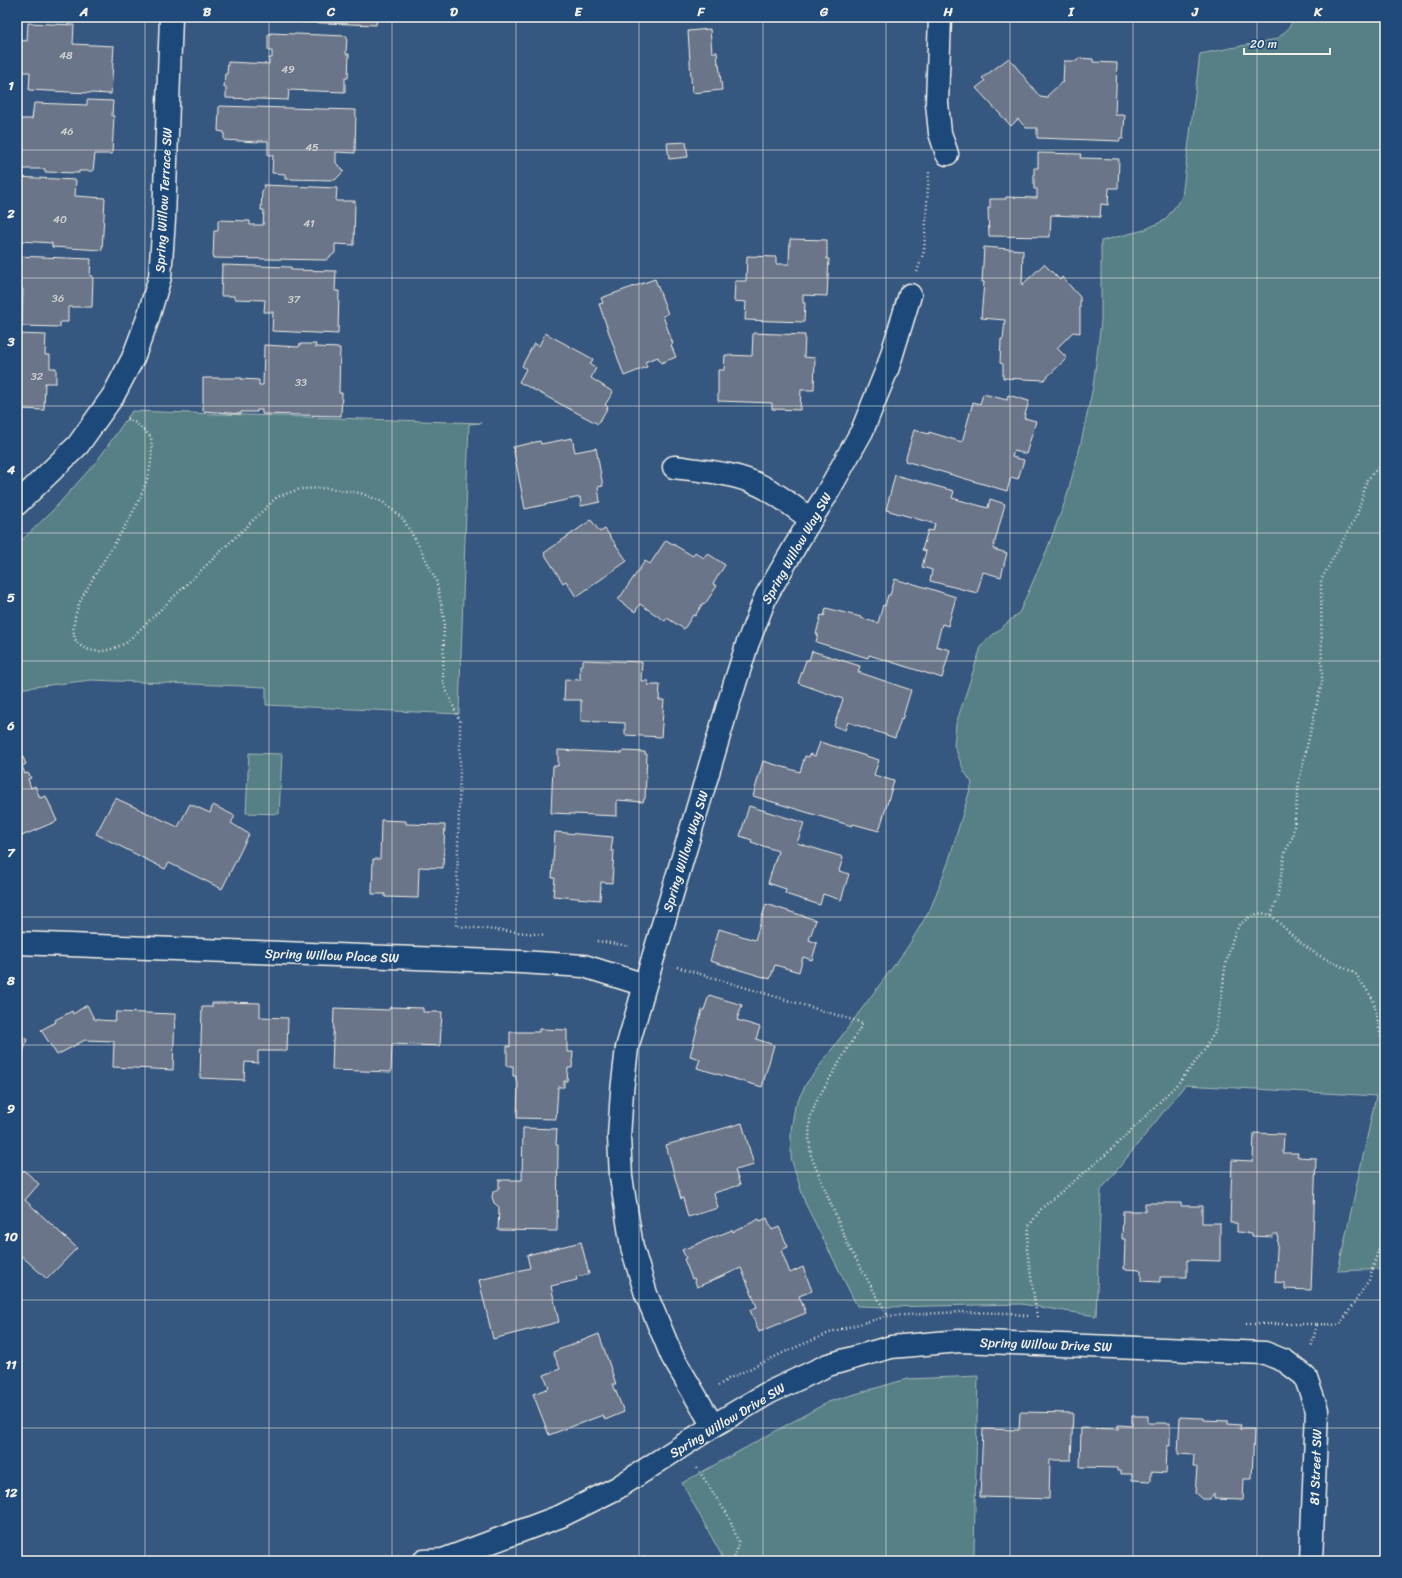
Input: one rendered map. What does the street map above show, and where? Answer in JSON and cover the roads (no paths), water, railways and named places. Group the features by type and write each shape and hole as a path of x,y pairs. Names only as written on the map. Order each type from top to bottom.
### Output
{"street":[{"name":"Spring Willow Terrace SW","path":"17,504 78,445 113,396 133,358 147,321 160,277 164,219 171,17"},
{"path":"940,17 937,103 940,133 947,154"},
{"name":"Spring Willow Way SW","path":"713,1426 672,1356 642,1280 632,1247 621,1177 619,1137 627,1048 654,953 748,645 766,596 832,486 862,431 888,367 910,295"},
{"path":"674,467 718,473 745,479 767,489 811,519"},
{"name":"Spring Willow Place SW","path":"17,944 520,962 584,966 645,985"},
{"name":"Spring Willow Drive SW","path":"424,1561 443,1560 561,1516 617,1488 713,1426 768,1393 828,1364 891,1347 960,1341 1265,1353 1286,1361 1305,1376"},
{"name":"81 Street SW","path":"1305,1376 1317,1410 1311,1561"}]}
